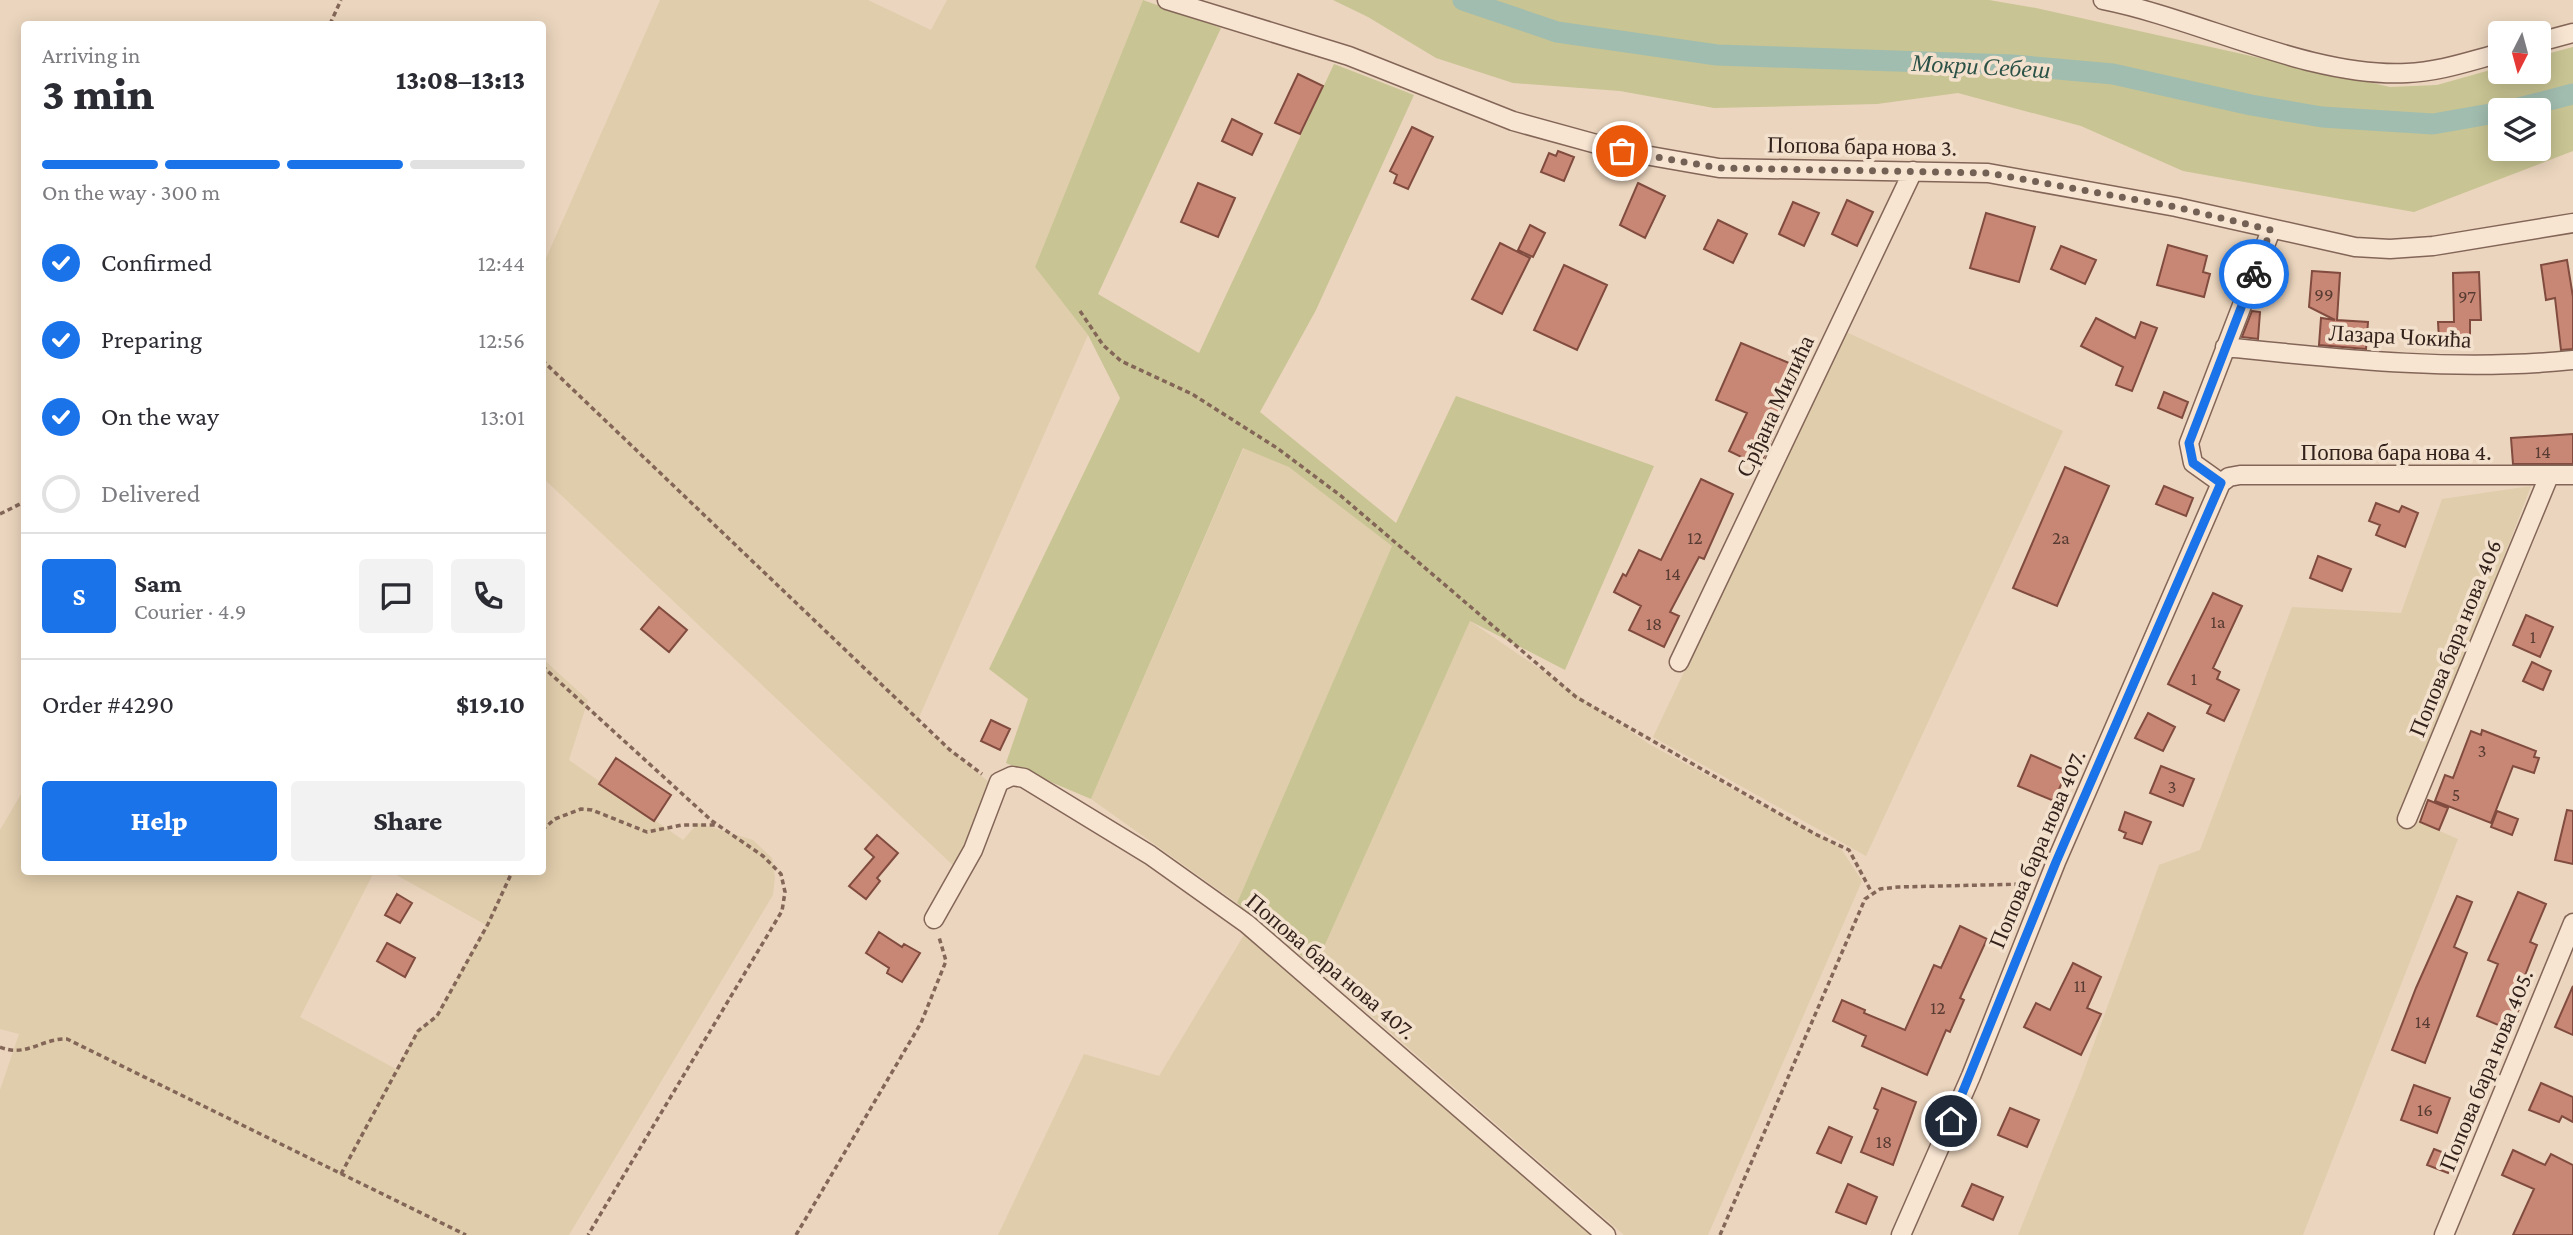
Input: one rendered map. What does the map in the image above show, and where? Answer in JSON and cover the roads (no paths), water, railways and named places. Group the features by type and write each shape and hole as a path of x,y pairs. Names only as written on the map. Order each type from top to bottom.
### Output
{"street":[{"name":"Попова бара нова 3.","path":"1167,0 1349,56 1513,121 1622,151 1719,168 1988,173 2176,207 2355,247 2412,248 2573,223"},
{"path":"2103,0 2172,16 2295,57 2358,70 2421,72 2488,56"},
{"path":"2552,39 2573,33"},
{"name":"Срђана Милића","path":"1679,662 1913,171"},
{"path":"2221,483 2193,463 2189,443 2271,230"},
{"name":"Лазара Чокића","path":"2225,347 2366,361 2490,365 2573,360"},
{"name":"Попова бара нова 4.","path":"2221,483 2229,477 2240,475 2573,475"},
{"name":"Попова бара нова 406","path":"2407,819 2549,476"},
{"name":"Попова бара нова 407.","path":"1901,1235 1971,1076 2047,884 2221,483"},
{"name":"Попова бара нова 407.","path":"934,919 973,850 999,782 1012,776 1024,778 1150,855 1247,924 1606,1235"},
{"name":"Попова бара нова 405.","path":"2444,1235 2573,923"}],"waterway":[{"name":"Мокри Себеш","path":"1463,0 1557,32 1717,55 2013,65 2113,74 2251,105 2322,117 2433,124 2488,114"},
{"name":"Мокри Себеш","path":"2551,100 2573,94"}]}
